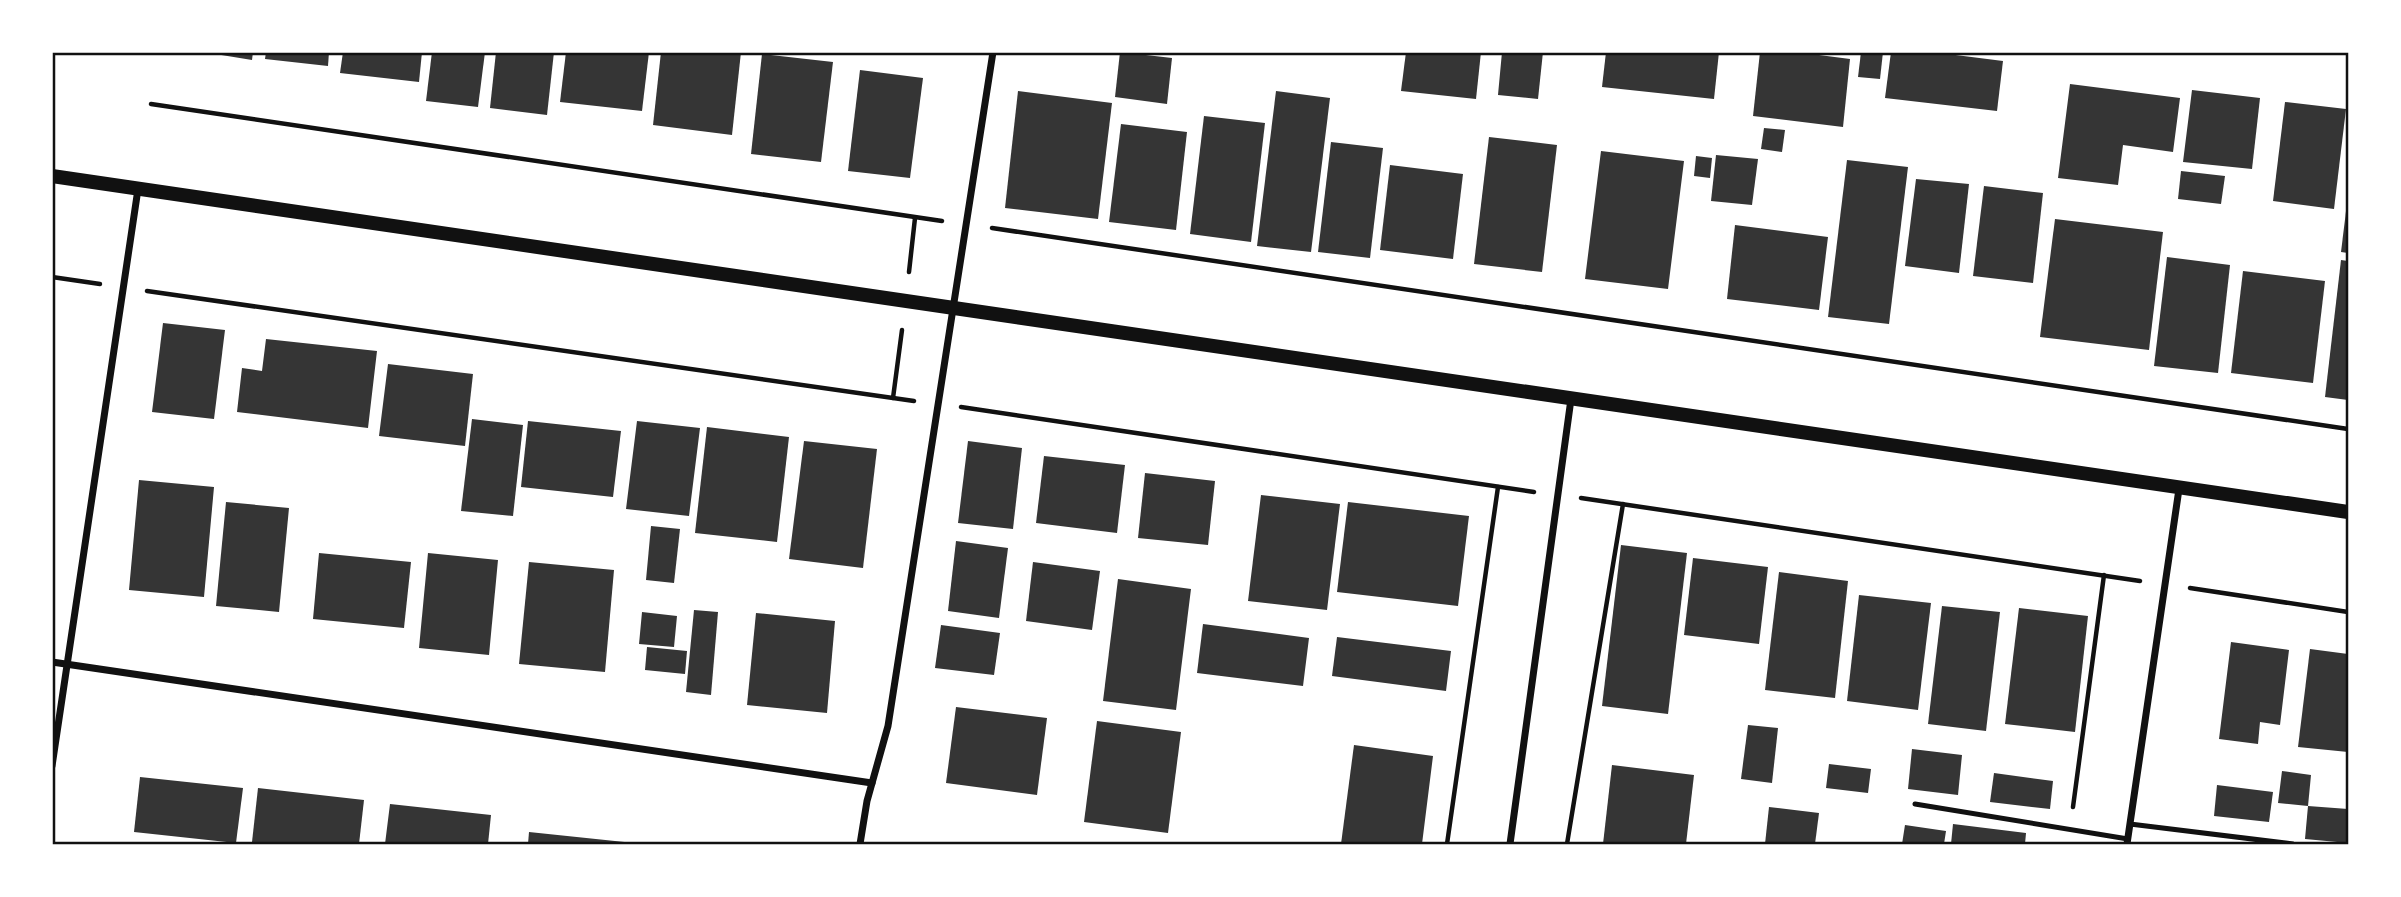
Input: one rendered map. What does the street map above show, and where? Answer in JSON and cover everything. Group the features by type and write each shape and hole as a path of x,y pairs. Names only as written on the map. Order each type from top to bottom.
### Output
{"main road":[{"path":"52,176 2348,512"}],"street":[{"path":"860,845 872,783 888,726 936,403 993,52"},
{"path":"52,766 138,188"},
{"path":"1510,845 1571,398"},
{"path":"2127,842 2179,489"},
{"path":"52,662 872,783"}],"lane":[{"path":"1915,804 2127,842"},
{"path":"2130,824 2293,845"}],"path":[{"path":"151,104 966,224"},
{"path":"991,228 2348,429"},
{"path":"52,277 936,403 1498,487 1447,845"},
{"path":"1567,845 1623,504 2348,612"},
{"path":"2070,830 2104,575"}],"building":[{"path":"203,52 253,52 252,60"},
{"path":"266,52 329,52 328,66 265,59"},
{"path":"343,52 422,52 419,82 340,73"},
{"path":"432,52 485,52 478,107 426,101"},
{"path":"496,52 554,52 547,115 490,108"},
{"path":"566,52 649,52 642,111 560,102"},
{"path":"661,52 741,52 732,135 653,125"},
{"path":"1120,52 1172,58 1167,104 1115,97"},
{"path":"1406,52 1481,52 1476,99 1401,91"},
{"path":"1502,52 1543,52 1538,99 1498,95"},
{"path":"1606,52 1719,52 1714,99 1602,87"},
{"path":"1760,52 1796,52 1850,59 1843,127 1753,116"},
{"path":"1861,52 1883,52 1880,79 1858,77"},
{"path":"1891,52 1932,52 2003,61 1997,111 1885,98"},
{"path":"762,54 833,62 821,162 751,154"},
{"path":"860,70 923,78 910,178 848,171"},
{"path":"2070,84 2180,98 2173,152 2123,145 2118,185 2058,178"},
{"path":"2192,90 2260,98 2252,169 2183,162"},
{"path":"1018,91 1112,103 1098,219 1005,208"},
{"path":"1276,91 1330,98 1311,252 1257,246"},
{"path":"2285,102 2346,109 2334,209 2273,201"},
{"path":"1204,116 1265,123 1251,242 1190,234"},
{"path":"1121,124 1187,132 1176,230 1109,222"},
{"path":"1764,128 1785,130 1782,152 1761,149"},
{"path":"1489,137 1557,145 1542,272 1474,264"},
{"path":"1331,142 1383,148 1370,258 1318,252"},
{"path":"1601,151 1684,161 1668,289 1585,279"},
{"path":"1716,155 1758,159 1752,205 1711,201"},
{"path":"1696,156 1712,158 1710,178 1694,176"},
{"path":"1847,160 1908,167 1889,324 1828,317"},
{"path":"1390,165 1463,174 1453,259 1380,250"},
{"path":"2181,171 2225,176 2221,204 2178,199"},
{"path":"1916,179 1969,184 1959,273 1905,266"},
{"path":"1984,186 2043,193 2033,283 1973,276"},
{"path":"2348,203 2348,253 2341,252"},
{"path":"2055,219 2163,232 2149,350 2040,337"},
{"path":"1735,225 1828,237 1819,310 1727,299"},
{"path":"2167,257 2230,265 2218,373 2154,366"},
{"path":"2341,260 2348,261 2348,400 2325,397"},
{"path":"2243,271 2325,281 2313,383 2231,373"},
{"path":"163,323 225,330 214,419 152,412"},
{"path":"266,339 377,351 368,428 237,412 242,368 262,371"},
{"path":"388,364 473,374 465,446 379,436"},
{"path":"472,419 523,425 513,516 461,511"},
{"path":"528,421 621,431 613,497 521,487"},
{"path":"637,421 700,428 689,516 626,509"},
{"path":"707,427 789,437 777,542 695,533"},
{"path":"804,441 877,449 863,568 789,559"},
{"path":"968,441 1022,448 1013,529 958,523"},
{"path":"1044,456 1125,465 1117,533 1036,523"},
{"path":"1145,473 1215,481 1208,545 1138,538"},
{"path":"139,480 214,487 204,597 129,590"},
{"path":"1261,495 1340,504 1327,610 1248,601"},
{"path":"226,502 289,508 279,612 216,606"},
{"path":"1348,502 1469,516 1458,606 1337,592"},
{"path":"651,526 680,529 674,583 646,580"},
{"path":"956,541 1008,548 999,618 948,611"},
{"path":"1621,545 1687,553 1668,714 1602,706"},
{"path":"319,553 411,562 404,628 313,619"},
{"path":"428,553 498,560 489,655 419,648"},
{"path":"1693,558 1768,567 1759,644 1684,635"},
{"path":"529,562 614,570 605,672 519,664"},
{"path":"1033,562 1100,571 1092,630 1026,621"},
{"path":"1779,572 1848,581 1835,698 1765,690"},
{"path":"1118,579 1191,589 1176,710 1103,701"},
{"path":"1859,595 1931,603 1918,710 1847,701"},
{"path":"1942,606 2000,612 1986,731 1928,724"},
{"path":"2019,608 2088,616 2075,732 2005,724"},
{"path":"694,610 718,612 711,695 686,692"},
{"path":"642,612 677,616 674,647 639,644"},
{"path":"756,613 835,621 827,713 747,705"},
{"path":"1203,624 1309,638 1303,686 1197,673"},
{"path":"941,625 1000,633 994,675 935,668"},
{"path":"1337,637 1451,651 1446,691 1332,676"},
{"path":"2231,642 2289,650 2280,725 2260,722 2258,744 2219,739"},
{"path":"647,647 687,651 685,674 645,670"},
{"path":"2310,649 2348,654 2348,752 2298,747"},
{"path":"956,707 1047,718 1037,795 946,783"},
{"path":"1097,721 1181,732 1168,833 1084,822"},
{"path":"1748,725 1778,728 1772,783 1741,779"},
{"path":"1354,745 1433,756 1422,844 1341,844"},
{"path":"1912,749 1962,755 1958,795 1908,789"},
{"path":"1829,764 1871,769 1868,793 1826,788"},
{"path":"1612,765 1694,775 1686,844 1603,844"},
{"path":"2282,771 2311,775 2308,806 2278,803"},
{"path":"1994,773 2053,781 2050,809 1990,802"},
{"path":"140,777 243,788 236,843 134,832"},
{"path":"2217,785 2273,792 2269,822 2214,816"},
{"path":"258,788 364,800 359,844 252,842"},
{"path":"390,804 491,815 488,844 385,844"},
{"path":"2308,806 2348,809 2348,843 2305,839"},
{"path":"1769,807 1819,813 1815,844 1765,844"},
{"path":"1953,824 2026,833 2025,844 1951,844"},
{"path":"1905,825 1946,831 1944,844 1902,844"},
{"path":"529,832 634,843 634,844 528,844"}]}
